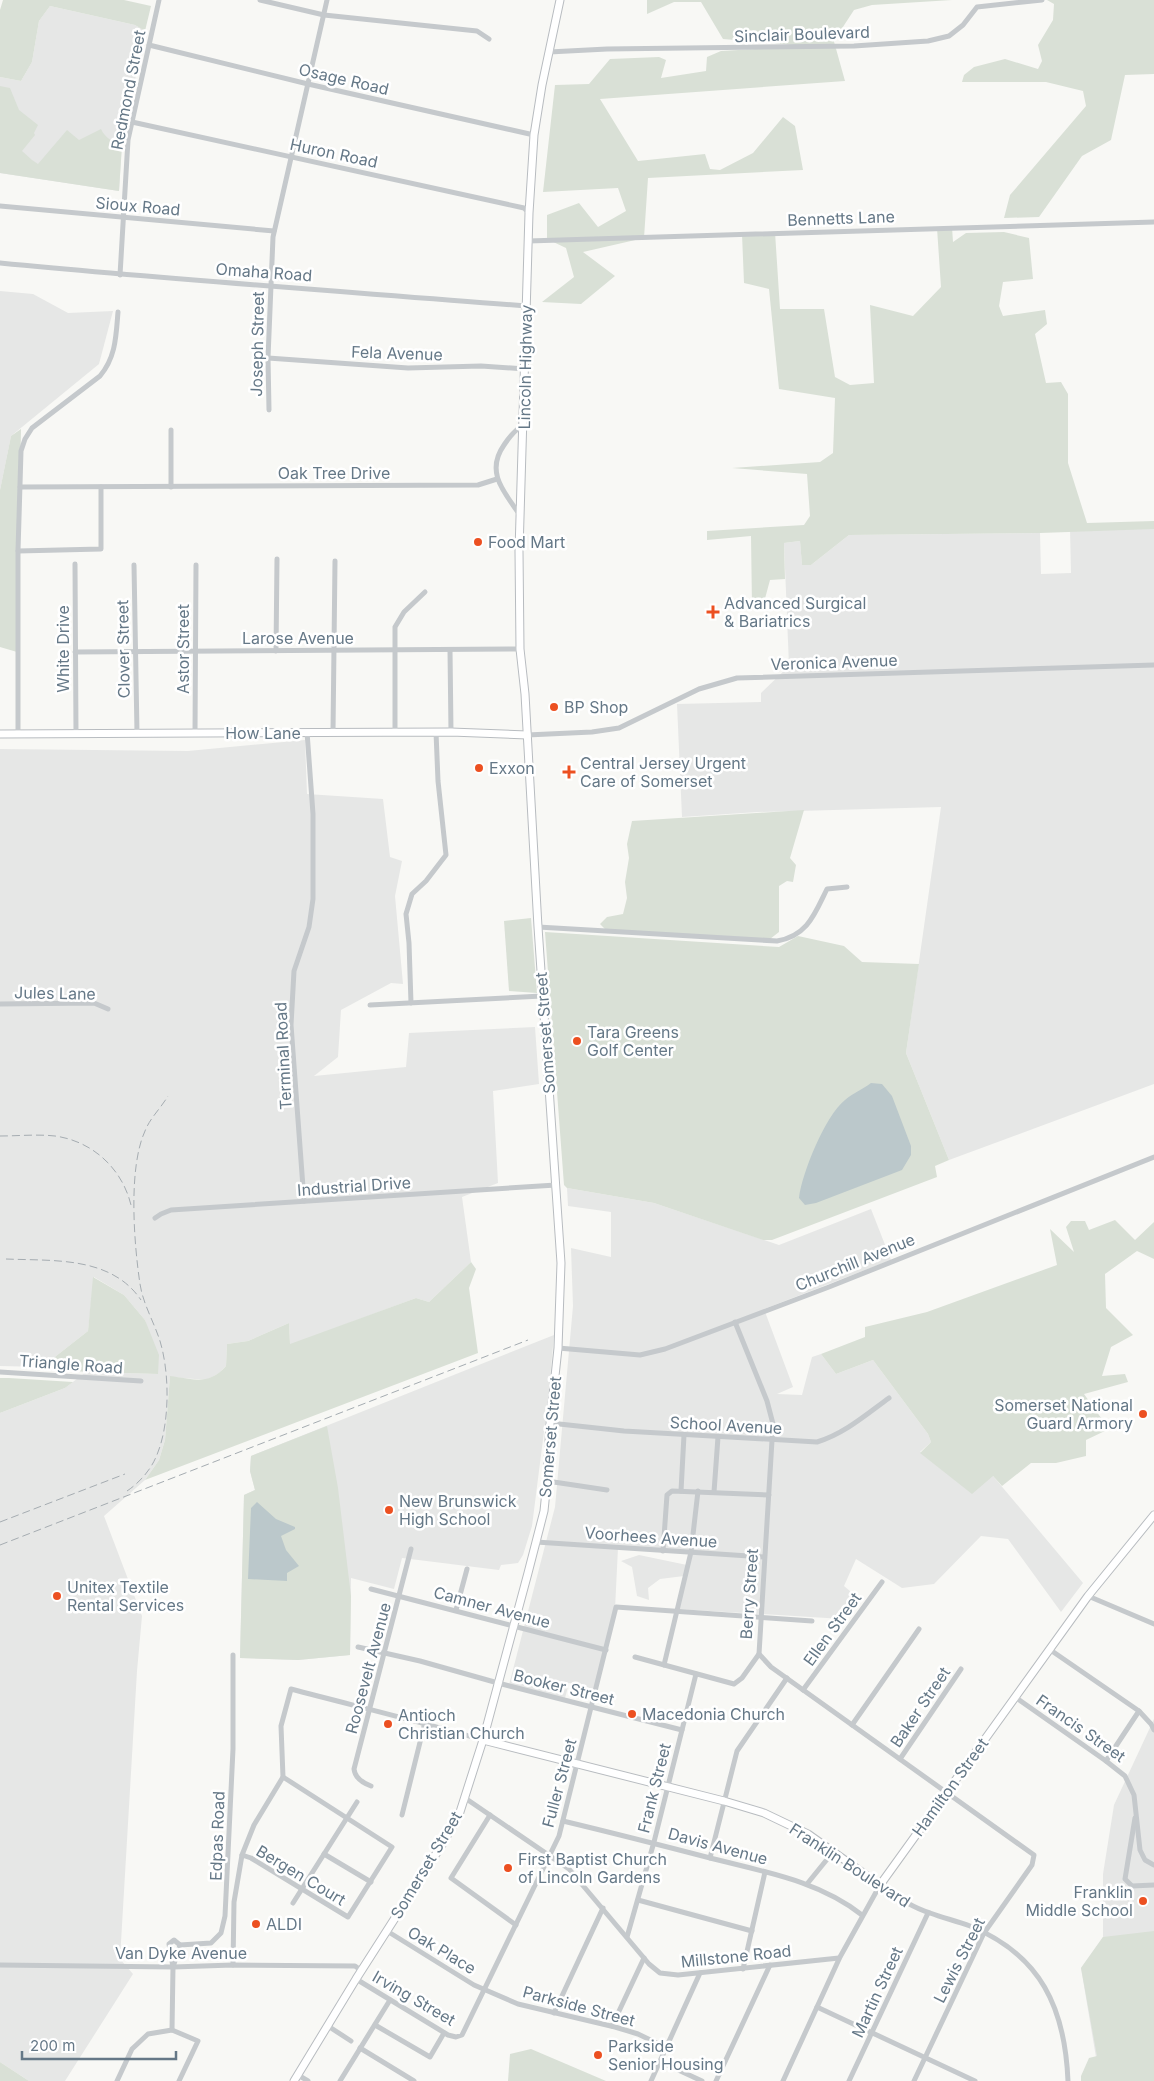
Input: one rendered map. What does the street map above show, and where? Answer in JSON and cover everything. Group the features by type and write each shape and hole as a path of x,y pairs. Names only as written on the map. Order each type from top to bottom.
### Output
{"main road":[{"name":"Lincoln Highway","path":"526,735 520,649 520,515 529,213 534,135 560,0"},
{"name":"How Lane","path":"0,734 451,732 526,735"},
{"name":"Somerset Street","path":"296,2078 386,1931 443,1843 460,1812 483,1740 544,1511 548,1481 550,1423 558,1348 561,1263 526,735"},
{"name":"Hamilton Street","path":"880,1885 1088,1596 1154,1515"},
{"name":"Franklin Boulevard","path":"483,1740 724,1801 764,1813 792,1825 880,1885"}],"street":[{"name":"Redmond Street","path":"120,275 128,140 159,0"},
{"path":"260,0 324,15 477,31 489,38"},
{"name":"Joseph Street","path":"269,410 268,358 274,231 327,0"},
{"name":"Sinclair Boulevard","path":"549,52 607,49 854,46 928,41 949,36 963,25 977,7 1042,0"},
{"name":"Osage Road","path":"149,45 308,84 534,135"},
{"name":"Huron Road","path":"132,122 524,208 529,213"},
{"name":"Sioux Road","path":"0,206 274,231"},
{"name":"Bennetts Lane","path":"528,241 1154,222"},
{"name":"Omaha Road","path":"0,263 120,275 271,285 526,306"},
{"path":"18,734 18,552 21,451 32,428 108,368 115,345 118,312"},
{"name":"Fela Avenue","path":"268,358 408,368 481,366 525,369"},
{"path":"520,515 497,479 496,463 500,450 514,431 523,425"},
{"path":"170,487 171,430"},
{"name":"Oak Tree Drive","path":"20,487 478,485 497,479"},
{"path":"18,552 101,550 101,487"},
{"path":"276,651 277,559"},
{"path":"333,732 335,561"},
{"name":"White Drive","path":"75,564 76,734"},
{"name":"Clover Street","path":"134,565 137,733"},
{"name":"Astor Street","path":"195,733 196,565"},
{"path":"395,732 394,650 396,625 404,612 425,592"},
{"name":"Larose Avenue","path":"75,652 520,649"},
{"path":"450,650 451,732"},
{"name":"Veronica Avenue","path":"526,735 592,732 619,728 699,689 737,678 1154,665"},
{"name":"Terminal Road","path":"304,1201 291,1025 294,972 310,927 313,899 313,814 308,732"},
{"path":"411,1003 406,914 412,894 426,881 446,855 438,781 436,732"},
{"path":"538,927 786,940 806,928 828,889 847,887"},
{"path":"370,1005 542,996"},
{"name":"Jules Lane","path":"0,1004 94,1003 108,1009"},
{"name":"Churchill Avenue","path":"558,1348 635,1355 651,1354 829,1286 1154,1157"},
{"name":"Industrial Drive","path":"155,1218 171,1210 556,1185"},
{"name":"Berry Street","path":"734,1322 768,1401 772,1416 769,1495 760,1616 759,1654 762,1660 1034,1856"},
{"name":"Triangle Road","path":"0,1372 141,1381"},
{"name":"School Avenue","path":"550,1423 624,1431 817,1442 830,1438 860,1420 889,1398"},
{"path":"681,1491 684,1435"},
{"path":"714,1492 718,1437"},
{"path":"548,1481 607,1490"},
{"path":"663,1551 667,1495 672,1491 769,1495"},
{"path":"664,1665 691,1552 698,1491"},
{"name":"Voorhees Avenue","path":"536,1542 764,1557"},
{"name":"Roosevelt Avenue","path":"371,1786 361,1781 354,1772 412,1549"},
{"path":"456,1610 467,1569"},
{"name":"Ellen Street","path":"803,1690 882,1582"},
{"name":"Camner Avenue","path":"371,1590 456,1610 606,1650"},
{"path":"1088,1596 1154,1624"},
{"name":"Fuller Street","path":"460,2036 465,2030 550,1856 562,1821 616,1607 676,1610"},
{"path":"676,1610 812,1621"},
{"path":"852,1725 919,1629"},
{"name":"Booker Street","path":"358,1647 420,1661 682,1730"},
{"path":"1049,1649 1140,1711 1154,1730"},
{"path":"635,1657 734,1684 742,1678 759,1654"},
{"name":"Edpas Road","path":"180,1945 211,1943 221,1933 225,1916 233,1749 233,1655"},
{"name":"Baker Street","path":"900,1759 961,1669"},
{"name":"Frank Street","path":"627,1937 654,1842 696,1674"},
{"name":"Ellen Street","path":"710,1858 734,1761 741,1744 787,1678"},
{"path":"233,1965 234,1902 242,1855 254,1825 283,1777 282,1726 291,1689 425,1722 483,1740"},
{"name":"Francis Street","path":"1015,1697 1125,1776 1131,1786 1136,1810 1140,1850 1145,1860 1154,1865"},
{"path":"1106,1761 1140,1711"},
{"path":"402,1816 425,1722"},
{"path":"283,1777 392,1847 371,1882 324,1854"},
{"name":"Millstone Road","path":"465,1798 569,1869 644,1958 660,1973 678,1975 839,1958"},
{"path":"294,1903 357,1802"},
{"path":"1136,1810 1125,1879 1132,1886 1154,1885"},
{"path":"490,1815 451,1878 516,1925"},
{"name":"Davis Avenue","path":"562,1821 654,1842 808,1884 843,1901 862,1915"},
{"path":"808,1884 833,1852"},
{"name":"Bergen Court","path":"242,1855 251,1858 348,1917 371,1882"},
{"name":"Lewis Street","path":"914,2081 984,1933 1032,1865 1034,1856"},
{"path":"743,1969 765,1872"},
{"name":"Franklin Boulevard","path":"880,1885 908,1904 928,1913 970,1926 1000,1941 1034,1972 1057,2010 1066,2044 1068,2081"},
{"name":"Hamilton Street","path":"783,2081 839,1958 880,1885"},
{"path":"638,1900 752,1931"},
{"path":"554,2014 603,1908"},
{"name":"Martin Street","path":"849,2081 928,1913"},
{"name":"Oak Place","path":"386,1931 484,1989"},
{"path":"172,2030 174,1967 180,1945 174,1940 169,1944 174,1967"},
{"path":"612,2026 644,1958"},
{"name":"Van Dyke Avenue","path":"0,1965 174,1967 233,1965 354,1966 362,1971"},
{"path":"716,2081 770,1965"},
{"path":"651,2081 700,1973"},
{"name":"Irving Street","path":"356,1979 444,2033 460,2036"},
{"name":"Parkside Street","path":"484,1989 518,2004 638,2034 667,2048"},
{"path":"340,2081 390,2000"},
{"path":"818,2007 975,2081"},
{"path":"375,2025 430,2057 444,2033"},
{"path":"328,2026 351,2041"},
{"path":"117,2081 136,2043 148,2034 172,2030 198,2041 179,2081"},
{"path":"360,2048 414,2081"},
{"path":"661,2062 702,2081"},
{"path":"296,2078 308,2081"}],"shaded area":[{"path":"3,0 124,0 151,6 145,31 135,25 50,6 39,21 32,62 21,81 0,77 0,10"},
{"path":"647,0 952,0 872,5 854,10 839,33 833,38 845,81 600,99 638,161 705,154 710,169 720,170 753,153 783,117 795,126 803,170 648,178 644,238 583,252 615,276 581,304 542,302 574,277 566,248 547,239 547,215 579,203 598,227 626,211 618,188 543,192 555,85 589,84 610,59 659,57 666,60 661,78 706,71 707,57 721,51 807,46 723,39 701,2 674,2 647,14"},
{"path":"1047,0 1154,0 1154,74 1125,75 1111,140 1082,156 1039,217 1004,218 1010,195 1086,106 1083,91 1046,82 962,82 964,75 974,67 1005,59 1038,69 1042,61 1038,45 1053,20 1054,4"},
{"path":"50,6 135,25 145,31 122,144 119,191 0,173 0,77 21,81 32,62 39,21"},
{"path":"0,86 10,88 19,110 38,125 34,133 35,135 22,151 38,164 67,130 79,140 101,129 110,139 122,144 119,191 0,173"},
{"path":"952,227 953,242 966,233 1004,232 1029,238 1033,279 1003,282 999,306 1003,316 1045,310 1047,324 1035,334 1046,383 1061,382 1068,394 1068,463 1087,523 1154,521 1154,529 1040,533 849,535 811,565 802,565 800,541 784,543 785,579 770,580 763,606 752,607 751,536 707,540 707,531 804,525 810,516 807,474 732,468 820,462 833,453 835,398 779,389 769,289 744,283 742,234 775,232 780,309 824,309 835,377 850,385 874,383 870,305 913,316 941,287 937,228"},
{"path":"0,291 33,294 68,313 113,311 99,364 11,436 0,490"},
{"path":"21,429 17,652 0,647 0,490 11,436"},
{"path":"1154,526 1154,1084 949,1160 906,1053 941,807 758,812 682,817 677,704 761,702 761,693 789,666 784,543 800,541 802,565 811,565 849,535 1040,533 1041,574 1071,573 1070,529"},
{"path":"305,740 307,794 383,799 390,857 402,861 395,896 403,984 391,983 341,1010 338,1057 314,1076 406,1067 409,1033 535,1027 539,1084 493,1091 498,1183 462,1197 471,1262 429,1302 416,1298 290,1345 289,1323 248,1341 227,1344 226,1366 207,1380 170,1377 165,1440 159,1460 145,1480 104,1516 142,1616 120,1959 133,1974 65,2081 29,2081 0,2062 0,1413 65,1388 86,1372 158,1374 145,1320 124,1295 94,1277 88,1331 42,1367 0,1366 0,749 188,751"},
{"path":"804,810 790,858 796,865 793,882 787,881 779,886 779,932 770,939 606,930 600,924 607,917 623,914 627,898 625,882 629,858 627,844 632,821"},
{"path":"531,918 537,993 509,991 504,921"},
{"path":"545,932 779,947 798,936 844,946 862,962 919,964 906,1053 949,1160 935,1166 937,1177 772,1240 763,1240 654,1203 567,1188 564,1185"},
{"path":"871,1083 882,1084 892,1096 911,1146 911,1155 902,1170 816,1203 805,1205 799,1198 801,1187 822,1131 837,1108 845,1100"},
{"path":"567,1188 654,1203 779,1245 871,1209 891,1260 764,1309 793,1387 777,1394 802,1395 812,1357 821,1354 836,1374 873,1360 928,1434 931,1442 920,1452 993,1476 1083,1583 1061,1612 1008,1539 981,1536 934,1584 902,1588 856,1559 844,1586 857,1597 843,1619 677,1609 684,1576 660,1579 648,1588 649,1600 637,1596 632,1567 621,1561 639,1555 687,1565 690,1553 618,1548 615,1609 597,1690 569,1683 565,1698 509,1685 555,1507 573,1306 571,1248 611,1257 611,1212 568,1206"},
{"path":"1115,1220 1135,1240 1154,1222 1154,1259 1137,1251 1105,1274 1106,1308 1133,1335 1111,1347 1102,1376 1125,1374 1128,1382 1084,1394 1109,1429 1086,1440 1086,1456 1056,1463 1031,1463 1002,1486 993,1476 972,1494 920,1453 931,1442 928,1434 873,1360 836,1374 821,1354 865,1337 865,1327 927,1312 1057,1265 1050,1229 1074,1252 1066,1227 1071,1221 1085,1221 1089,1230"},
{"path":"471,1262 476,1269 469,1288 478,1353 145,1480 159,1460 165,1440 170,1376 200,1380 207,1379 226,1366 227,1344 248,1341 289,1323 290,1344 416,1298 429,1302"},
{"path":"93,1277 124,1295 145,1320 159,1355 158,1374 86,1372 42,1367 88,1331"},
{"name":"New Brunswick High School","path":"554,1335 532,1526 523,1555 518,1563 501,1565 499,1570 402,1558 394,1589 351,1578 350,1655 298,1660 240,1658 244,1495 255,1490 250,1471 251,1456"},
{"path":"0,1378 73,1382 65,1388 0,1413"},
{"path":"327,1426 338,1488 351,1596 350,1655 298,1660 240,1658 244,1495 255,1490 250,1471 251,1456"},
{"path":"257,1502 276,1519 295,1527 295,1529 281,1536 286,1550 299,1566 287,1573 287,1581 248,1579 251,1508"},
{"path":"1154,1719 1154,2081 1100,2081 1081,1968 1103,1937 1103,1874 1114,1805"},
{"path":"1154,1931 1154,2081 1081,2081 1081,2076 1089,2058 1097,2056 1081,1968 1103,1937"},
{"path":"531,2049 606,2081 508,2081 510,2054"},
{"path":"0,2062 29,2081 0,2081"}],"railway":[{"path":"127,1491 144,1476 154,1462 161,1444 166,1415 166,1369 160,1341 140,1284 134,1228 134,1185 136,1165 147,1126 168,1096"},
{"path":"0,1136 55,1136 69,1139 93,1150 113,1168 121,1179 131,1205"},
{"path":"6,1259 62,1261 98,1268 114,1275 129,1286 141,1300"},
{"path":"0,1545 528,1340"},
{"path":"0,1522 125,1474"}],"place":[{"name":"Food Mart","path":"478,542"},
{"name":"Advanced Surgical & Bariatrics","path":"713,612"},
{"name":"BP Shop","path":"554,707"},
{"name":"Exxon","path":"479,768"},
{"name":"Central Jersey Urgent Care of Somerset","path":"569,772"},
{"name":"Tara Greens Golf Center","path":"577,1041"},
{"name":"Somerset National Guard Armory","path":"1143,1414"},
{"name":"New Brunswick High School","path":"389,1510"},
{"name":"Unitex Textile Rental Services","path":"57,1596"},
{"name":"Macedonia Church","path":"632,1714"},
{"name":"Antioch Christian Church","path":"388,1724"},
{"name":"First Baptist Church of Lincoln Gardens","path":"508,1868"},
{"name":"Franklin Middle School","path":"1143,1901"},
{"name":"ALDI","path":"256,1924"},
{"name":"Parkside Senior Housing","path":"598,2055"}]}
